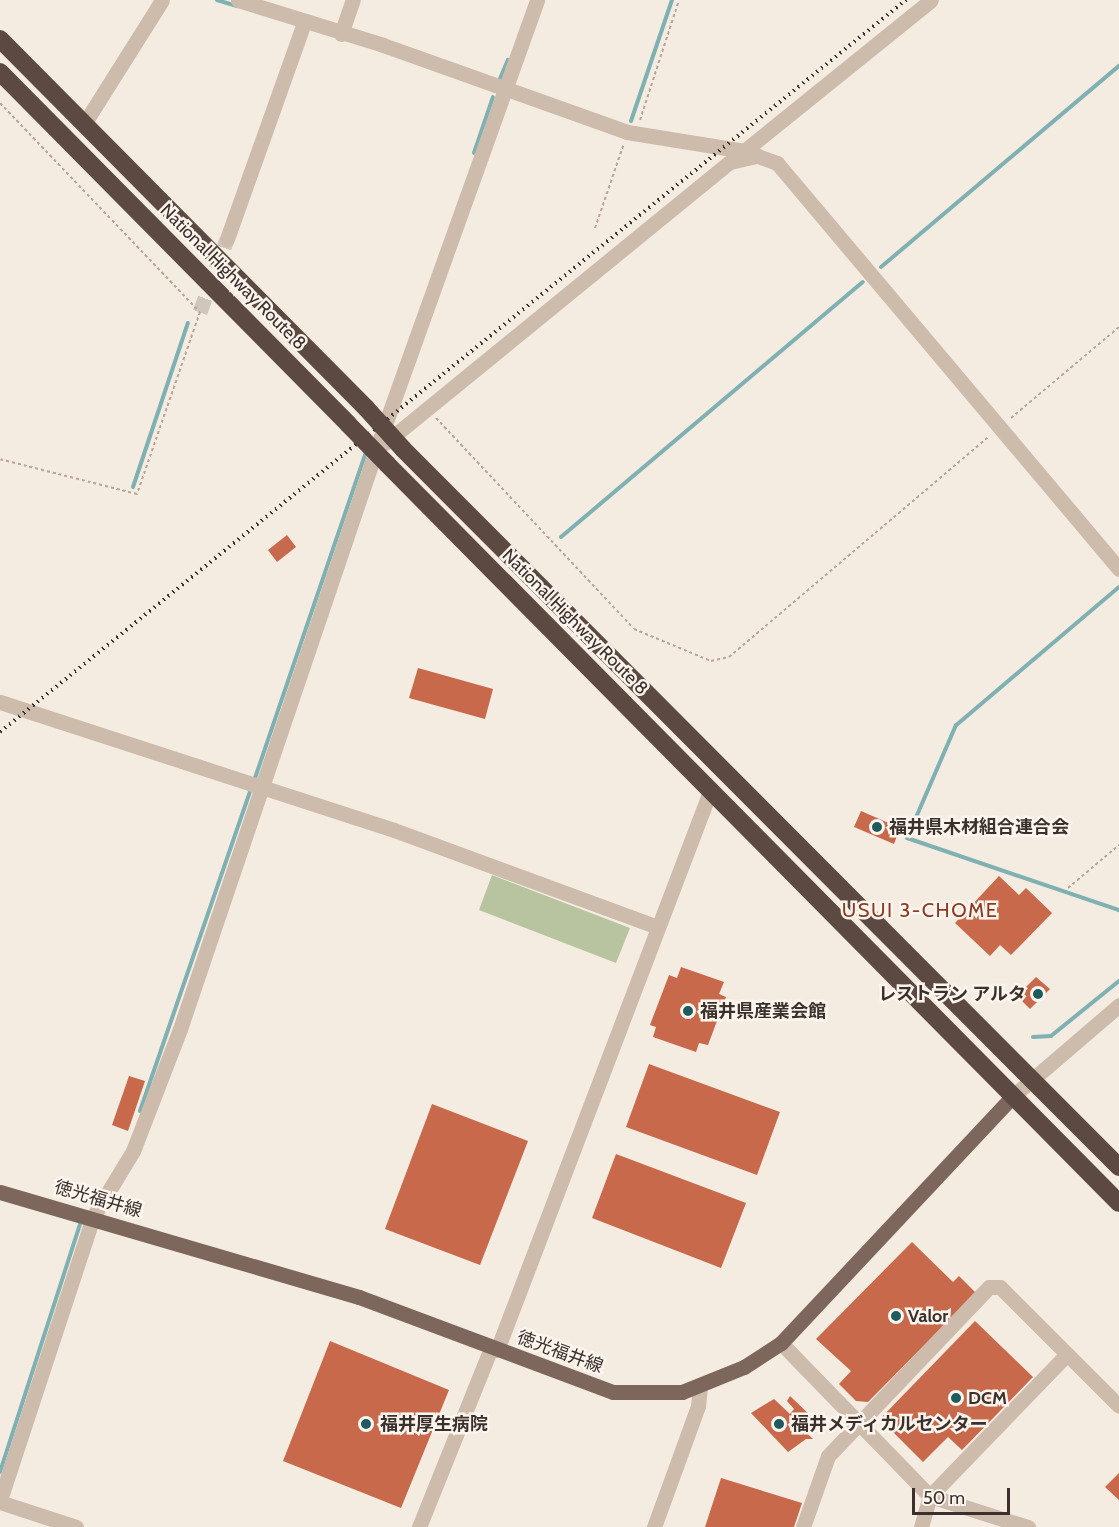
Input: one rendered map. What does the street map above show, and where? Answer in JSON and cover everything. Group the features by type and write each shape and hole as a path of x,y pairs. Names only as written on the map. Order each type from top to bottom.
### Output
{"highway":[{"name":"National Highway Route 8","path":"0,39 858,909 1032,1078 1119,1167"},
{"name":"National Highway Route 8","path":"0,72 1119,1203"}],"main road":[{"name":"徳光福井線","path":"0,1192 93,1217 349,1293 613,1392 682,1392 744,1367 781,1343 1013,1096"}],"street":[{"path":"84,124 162,0"},
{"path":"238,0 304,23 383,45 503,89 632,132 750,154 777,163 1119,568"},
{"path":"341,34 353,0"},
{"path":"76,1527 0,1501 93,1217 133,1151 180,1029 262,786 381,457 503,89 537,0"},
{"path":"381,457 427,409 730,162 750,154 931,0"},
{"path":"227,238 304,23"},
{"path":"0,702 262,786 658,927"},
{"path":"419,1527 494,1349 711,789"},
{"path":"1013,1096 1119,1005"},
{"path":"803,1527 828,1456 989,1287 1000,1287 1119,1406"},
{"path":"781,1343 930,1496 1028,1527"},
{"path":"921,1527 930,1496 1067,1354"},
{"path":"654,1527 698,1406 699,1387"}],"path":[{"path":"595,228 679,0"},
{"path":"0,103 200,312 137,494 0,459"},
{"path":"427,409 634,629 711,661 729,657 1119,327"},
{"path":"1068,888 1119,844"}],"green space":[{"path":"492,875 630,928 616,963 479,910"}],"building":[{"path":"287,535 296,547 277,562 268,550"},
{"path":"418,668 493,689 485,719 409,698"},
{"name":"福井県木材組合連合会","path":"861,811 900,828 894,844 854,827"},
{"path":"999,876 1019,895 1026,888 1052,913 1011,955 1000,945 990,956 955,923"},
{"name":"福井県産業会館","path":"681,967 724,982 719,994 726,997 708,1045 699,1043 696,1052 653,1037 656,1027 650,1025 669,975 677,978"},
{"path":"1036,977 1050,989 1030,1009 1017,996"},
{"path":"649,1064 780,1112 757,1175 626,1127"},
{"path":"129,1076 145,1081 128,1131 112,1125"},
{"path":"432,1104 528,1141 480,1265 385,1229"},
{"path":"616,1154 746,1203 721,1268 592,1218"},
{"name":"Valor","path":"912,1242 953,1282 959,1276 976,1293 868,1402 856,1401 839,1384 851,1371 816,1339"},
{"name":"DCM","path":"975,1321 1033,1377 962,1450 948,1437 923,1462 880,1419"},
{"name":"福井厚生病院","path":"330,1341 449,1390 401,1508 283,1461"},
{"name":"福井メディカルセンター","path":"790,1396 813,1418 808,1424 801,1419 797,1424 813,1439 806,1439 788,1452 751,1413 774,1399 790,1414 794,1409 787,1401"},
{"path":"1119,1473 1119,1500 1105,1487"},
{"path":"721,1478 802,1503 794,1527 705,1527"}],"waterway":[{"path":"217,0 237,6"},
{"path":"631,121 672,0"},
{"path":"499,81 508,60"},
{"path":"881,267 1119,66"},
{"path":"474,153 493,97"},
{"path":"561,537 863,282"},
{"path":"133,487 188,323"},
{"path":"255,778 367,449"},
{"path":"1119,587 956,725 907,838 1119,910"},
{"path":"140,1111 250,792"},
{"path":"1033,1037 1051,1036 1119,981"},
{"path":"0,1472 80,1224"}],"tunnel":[{"path":"200,312 227,239"}],"railway":[{"path":"0,732 906,0"}],"place":[{"name":"福井県木材組合連合会","path":"877,827"},
{"name":"レストラン アルタ","path":"1038,994"},
{"name":"福井県産業会館","path":"688,1011"},
{"name":"Valor","path":"896,1316"},
{"name":"DCM","path":"956,1398"},
{"name":"福井厚生病院","path":"366,1424"},
{"name":"福井メディカルセンター","path":"779,1424"}],"district":[{"name":"USUI 3-CHOME","path":"920,910"}]}
